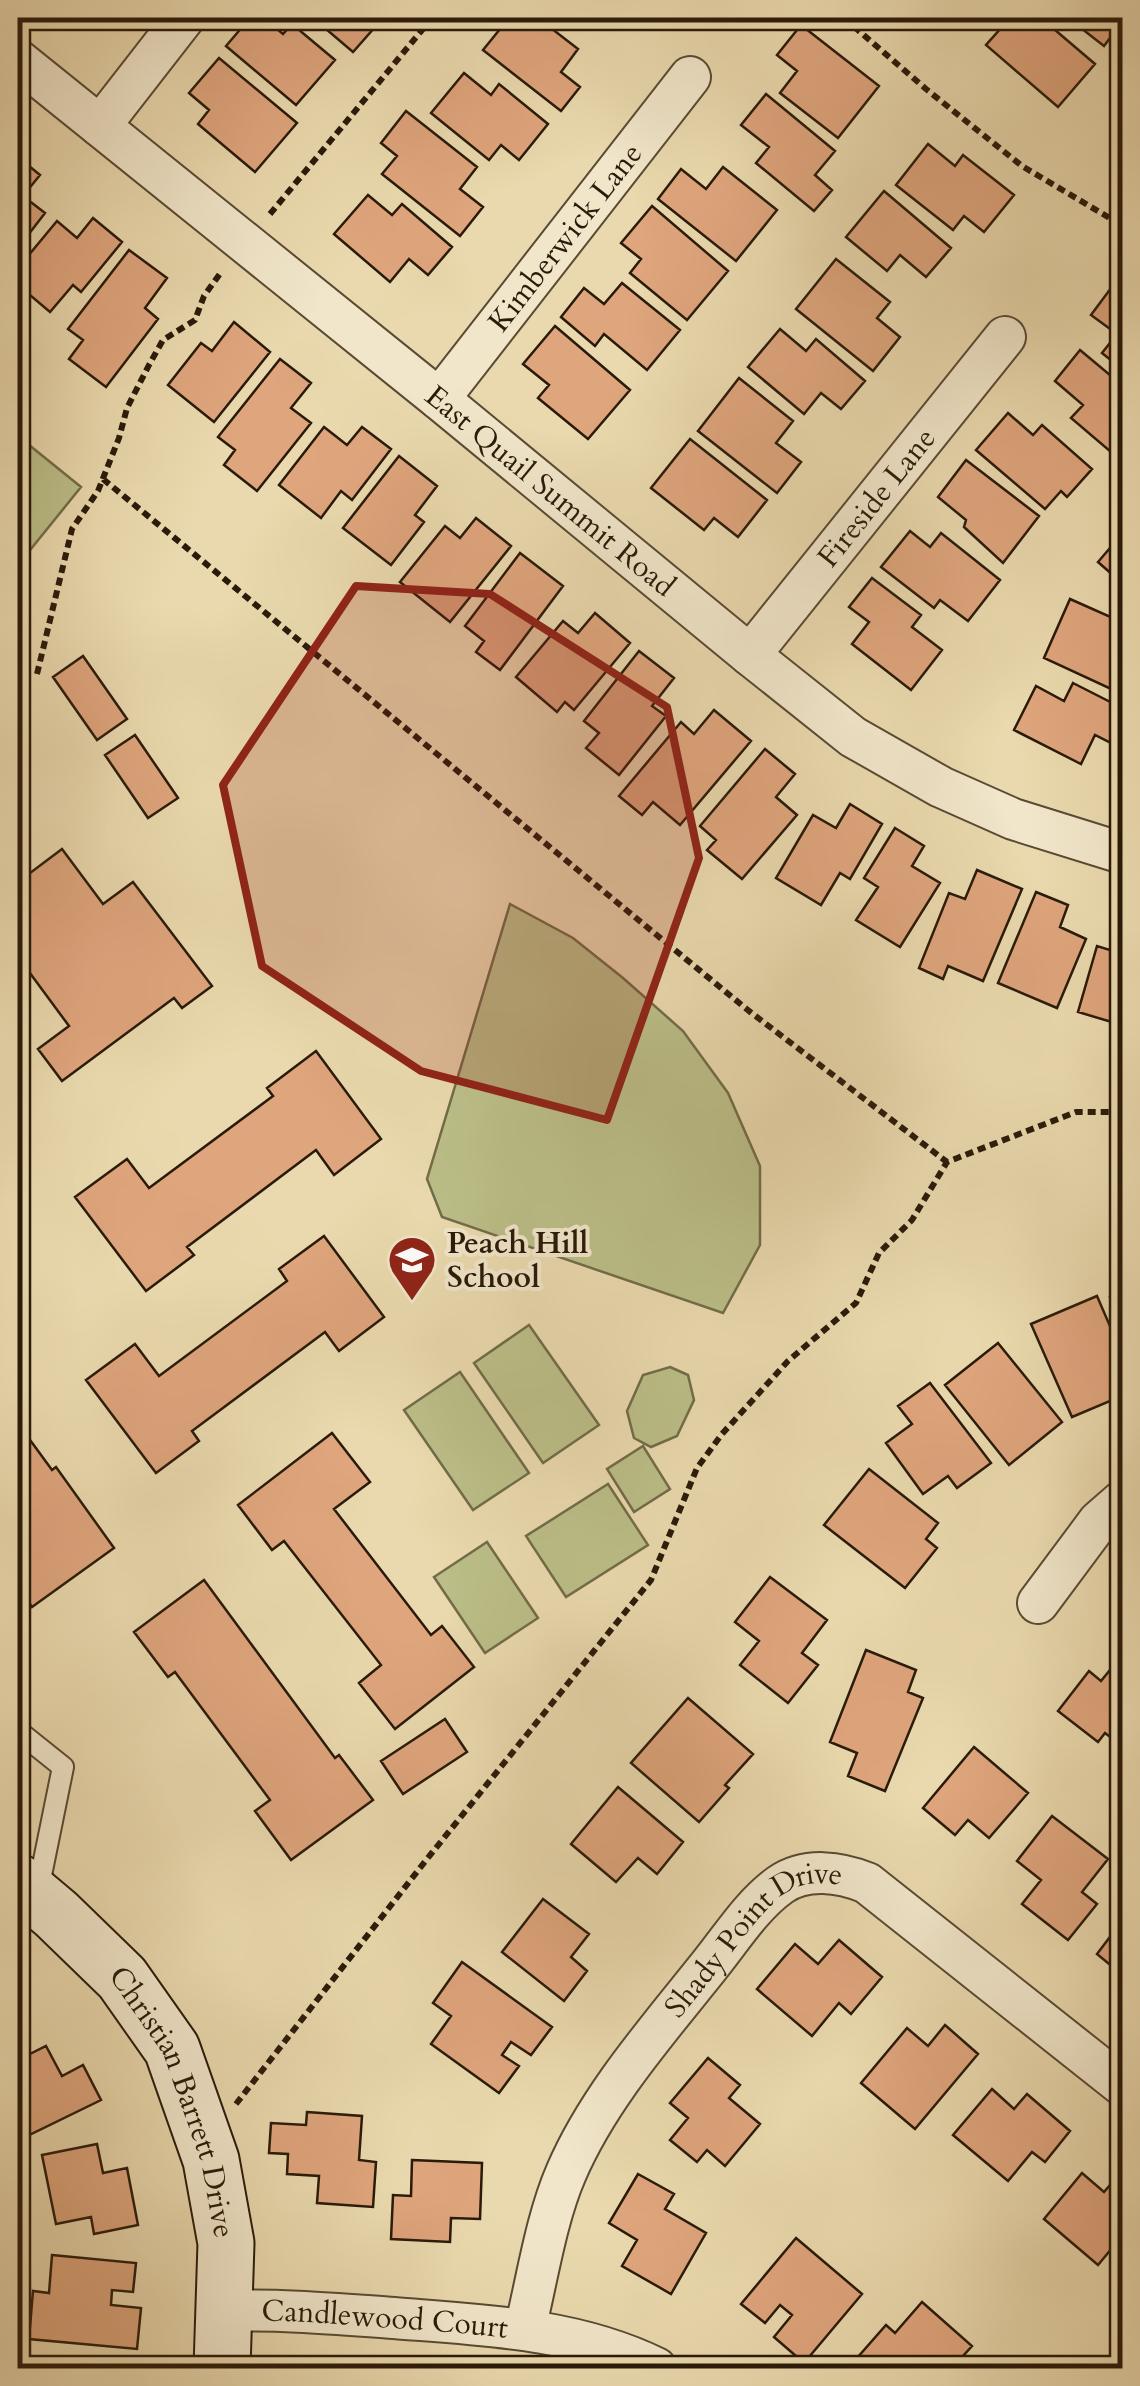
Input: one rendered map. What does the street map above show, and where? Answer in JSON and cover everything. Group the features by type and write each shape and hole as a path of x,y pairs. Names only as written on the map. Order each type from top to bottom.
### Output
{"street":[{"path":"100,126 184,18"},
{"name":"East Quail Summit Road","path":"18,60 853,737 941,787 1013,818 1122,853"},
{"name":"Kimberwick Lane","path":"439,399 690,77"},
{"name":"Fireside Lane","path":"750,656 1004,337"},
{"path":"1038,1603 1099,1521 1122,1501"},
{"name":"Shady Point Drive","path":"525,2329 564,2178 588,2131 641,2052 754,1910 782,1884 819,1872 845,1874 868,1882 1122,2085"},
{"name":"Christian Barrett Drive","path":"27,1890 122,1978 172,2048 211,2160 226,2243 222,2368"},
{"name":"Candlewood Court","path":"225,2311 273,2310 525,2329 587,2344 656,2368"}],"lane":[{"path":"18,1731 62,1767 27,1890"}],"path":[{"path":"270,214 432,18"},
{"path":"844,18 1022,166 1108,217 1122,231"},
{"path":"36,674 72,528 98,490 128,408 163,340 195,320 204,296 222,270"},
{"path":"103,479 749,1011 947,1162"},
{"path":"232,2109 651,1580 697,1468 788,1361 856,1303 879,1253 912,1220 947,1162 1076,1112 1122,1112"}],"highlighted area":[{"path":"356,586 490,594 667,707 699,858 607,1120 421,1071 262,966 223,785"}],"green space":[{"path":"18,436 81,487 18,565"},
{"path":"510,904 573,938 623,978 683,1031 728,1093 760,1166 760,1245 723,1313 442,1217 427,1179"},
{"path":"529,1325 599,1425 543,1463 474,1363"},
{"path":"670,1367 688,1375 694,1400 677,1436 651,1447 634,1438 627,1411 643,1375"},
{"path":"460,1372 529,1473 473,1510 404,1410"},
{"path":"643,1446 670,1489 634,1512 607,1469"},
{"path":"608,1484 648,1545 566,1597 526,1536"},
{"path":"487,1542 538,1618 485,1653 434,1577"}],"building":[{"path":"250,18 264,18 283,34 292,24 335,60 296,105 226,46"},
{"path":"313,18 383,18 353,52"},
{"path":"509,18 538,18 578,49 561,72 580,87 561,111 483,50"},
{"path":"1010,18 1041,18 1095,64 1058,107 986,45"},
{"path":"1068,18 1122,18 1122,22 1104,46"},
{"path":"801,25 879,86 838,138 780,93 797,71 777,55"},
{"path":"219,58 297,123 255,172 198,124 209,110 189,93"},
{"path":"464,73 491,95 499,84 548,124 519,160 501,145 489,160 431,113"},
{"path":"766,94 835,151 815,175 832,190 814,211 756,163 769,147 741,125"},
{"path":"406,111 477,167 460,189 483,207 460,236 382,174 397,156 381,143"},
{"path":"928,144 955,166 963,155 1014,195 984,232 964,216 953,230 896,185"},
{"path":"18,157 40,175 23,196 45,213 18,248"},
{"path":"723,167 777,210 736,261 658,199 681,169 706,189"},
{"path":"884,191 951,248 926,277 900,255 887,271 846,237"},
{"path":"368,195 392,215 402,204 452,247 428,275 409,259 390,282 334,234"},
{"path":"652,206 728,271 687,320 630,273 641,259 621,243"},
{"path":"93,218 122,242 81,292 73,285 50,312 18,285 18,268 57,221 77,238"},
{"path":"129,250 167,278 145,308 158,319 106,387 69,359 83,340 68,329"},
{"path":"836,259 890,302 877,318 900,337 873,371 796,309"},
{"path":"1117,280 1122,284 1122,369 1102,353 1117,334 1091,315"},
{"path":"622,283 680,330 647,370 604,334 595,346 561,317 584,288 604,304"},
{"path":"234,322 270,352 214,422 168,385 201,343 212,351"},
{"path":"555,326 630,390 588,439 538,398 549,385 523,364"},
{"path":"780,329 806,351 816,339 865,381 841,409 821,393 804,414 748,367"},
{"path":"1080,350 1122,385 1122,438 1111,452 1071,418 1083,405 1055,381"},
{"path":"280,359 311,383 291,408 311,423 257,491 224,465 235,450 218,437"},
{"path":"739,378 793,421 776,443 801,462 777,493 698,431"},
{"path":"1008,413 1033,435 1042,425 1092,469 1067,497 1061,491 1045,509 976,450"},
{"path":"324,427 347,445 362,427 391,449 352,500 341,491 321,518 279,485"},
{"path":"690,439 767,500 738,537 714,518 704,530 651,488"},
{"path":"399,456 437,486 415,515 424,522 391,565 343,528"},
{"path":"966,460 1039,516 1003,563 964,527 966,520 938,497"},
{"path":"476,518 511,546 450,622 400,582 445,526 460,538"},
{"path":"910,531 930,547 941,533 1000,580 968,621 940,600 934,608 881,567"},
{"path":"1122,534 1122,583 1098,562"},
{"path":"520,553 563,586 500,670 476,652 484,641 465,626"},
{"path":"872,578 921,615 912,627 942,650 911,690 852,644 869,622 849,607"},
{"path":"1070,599 1122,622 1122,694 1044,658"},
{"path":"595,613 630,643 574,710 565,702 557,712 516,677 563,621 578,633"},
{"path":"639,651 674,678 652,706 666,716 619,775 586,748 599,733 584,721"},
{"path":"83,656 127,719 97,740 53,677"},
{"path":"1073,683 1122,708 1122,730 1115,745 1095,735 1081,764 1014,730 1036,686 1064,701"},
{"path":"714,710 751,741 680,825 653,802 642,815 619,796 681,722 694,734"},
{"path":"135,735 178,798 148,818 105,755"},
{"path":"765,749 795,774 776,797 797,815 742,879 707,850 716,840 700,826"},
{"path":"850,804 882,824 850,879 840,873 821,905 776,878 813,815 836,828"},
{"path":"895,828 924,846 912,866 940,883 900,947 856,920 878,887 864,878"},
{"path":"62,849 103,904 133,882 212,986 182,1008 174,998 62,1081 38,1049 69,1026 21,961 18,964 18,882"},
{"path":"977,870 1022,889 983,981 948,966 943,979 919,968 949,893 965,899"},
{"path":"1036,892 1068,905 1060,927 1086,939 1057,1008 998,983"},
{"path":"1122,921 1122,1025 1078,1012 1097,946 1113,951"},
{"path":"316,1051 381,1139 334,1175 316,1150 187,1247 194,1255 146,1291 75,1197 127,1159 149,1188 273,1096 267,1088"},
{"path":"324,1236 384,1317 339,1351 325,1332 192,1431 199,1441 156,1473 86,1380 135,1344 159,1376 287,1281 279,1269"},
{"path":"1122,1291 1122,1321 1110,1297"},
{"path":"1097,1296 1122,1354 1122,1396 1072,1417 1031,1324"},
{"path":"998,1343 1062,1422 1009,1465 945,1385"},
{"path":"930,1383 991,1463 957,1488 948,1476 923,1494 886,1443 912,1424 898,1406"},
{"path":"22,1429 52,1470 56,1467 114,1548 32,1607 18,1587 18,1433"},
{"path":"332,1433 370,1482 334,1509 431,1635 442,1626 474,1667 395,1729 359,1683 381,1665 284,1541 272,1550 238,1505"},
{"path":"869,1469 938,1523 926,1539 937,1548 905,1588 824,1525"},
{"path":"770,1577 827,1620 802,1653 818,1665 788,1703 740,1665 759,1641 735,1622"},
{"path":"204,1580 335,1758 339,1755 373,1800 291,1860 255,1811 270,1800 175,1672 168,1677 134,1632"},
{"path":"866,1650 916,1670 908,1692 923,1698 885,1791 848,1776 857,1753 830,1742"},
{"path":"1114,1665 1122,1671 1122,1746 1105,1733 1098,1742 1058,1711 1089,1671 1101,1681"},
{"path":"688,1698 753,1754 699,1822 631,1763"},
{"path":"445,1719 467,1752 403,1794 381,1761"},
{"path":"974,1747 1028,1793 989,1838 968,1820 955,1835 923,1808"},
{"path":"618,1787 683,1842 657,1874 638,1858 616,1882 571,1844"},
{"path":"1052,1816 1108,1859 1082,1892 1097,1904 1068,1940 1022,1904 1041,1880 1017,1861"},
{"path":"543,1899 589,1934 571,1957 587,1971 564,2001 502,1952"},
{"path":"1122,1921 1122,1970 1120,1973 1097,1954"},
{"path":"839,1940 882,1977 851,2014 839,2003 812,2036 757,1989 795,1944 818,1964"},
{"path":"462,1962 552,2027 531,2055 511,2042 502,2055 519,2066 499,2093 431,2044 451,2016 433,2003"},
{"path":"945,2025 978,2054 915,2129 861,2083 907,2028 928,2046"},
{"path":"46,2046 62,2076 83,2065 101,2100 23,2138 18,2127 18,2060"},
{"path":"708,2058 740,2085 729,2098 760,2124 725,2166 707,2150 697,2162 670,2140 688,2118 670,2103"},
{"path":"992,2089 1014,2109 1027,2094 1070,2131 1045,2162 1032,2152 1008,2181 953,2135"},
{"path":"307,2112 362,2116 359,2160 376,2162 373,2207 317,2203 319,2176 287,2174 288,2154 269,2153 271,2123 306,2125"},
{"path":"97,2144 103,2173 127,2168 138,2225 94,2234 91,2217 56,2224 42,2155"},
{"path":"412,2160 482,2163 480,2219 451,2218 450,2242 391,2239 393,2195 411,2196"},
{"path":"1122,2171 1122,2236 1098,2265 1044,2219 1082,2173 1104,2192"},
{"path":"638,2174 674,2194 665,2209 706,2233 671,2294 622,2266 637,2240 609,2223"},
{"path":"796,2238 862,2294 804,2363 774,2337 792,2315 780,2305 765,2323 741,2304"},
{"path":"52,2255 136,2263 133,2292 112,2290 111,2305 141,2308 137,2349 29,2339 33,2291 49,2293"},
{"path":"922,2302 972,2346 952,2368 850,2366 886,2325 895,2333"}],"place":[{"name":"Peach Hill School","path":"412,1302"}]}
